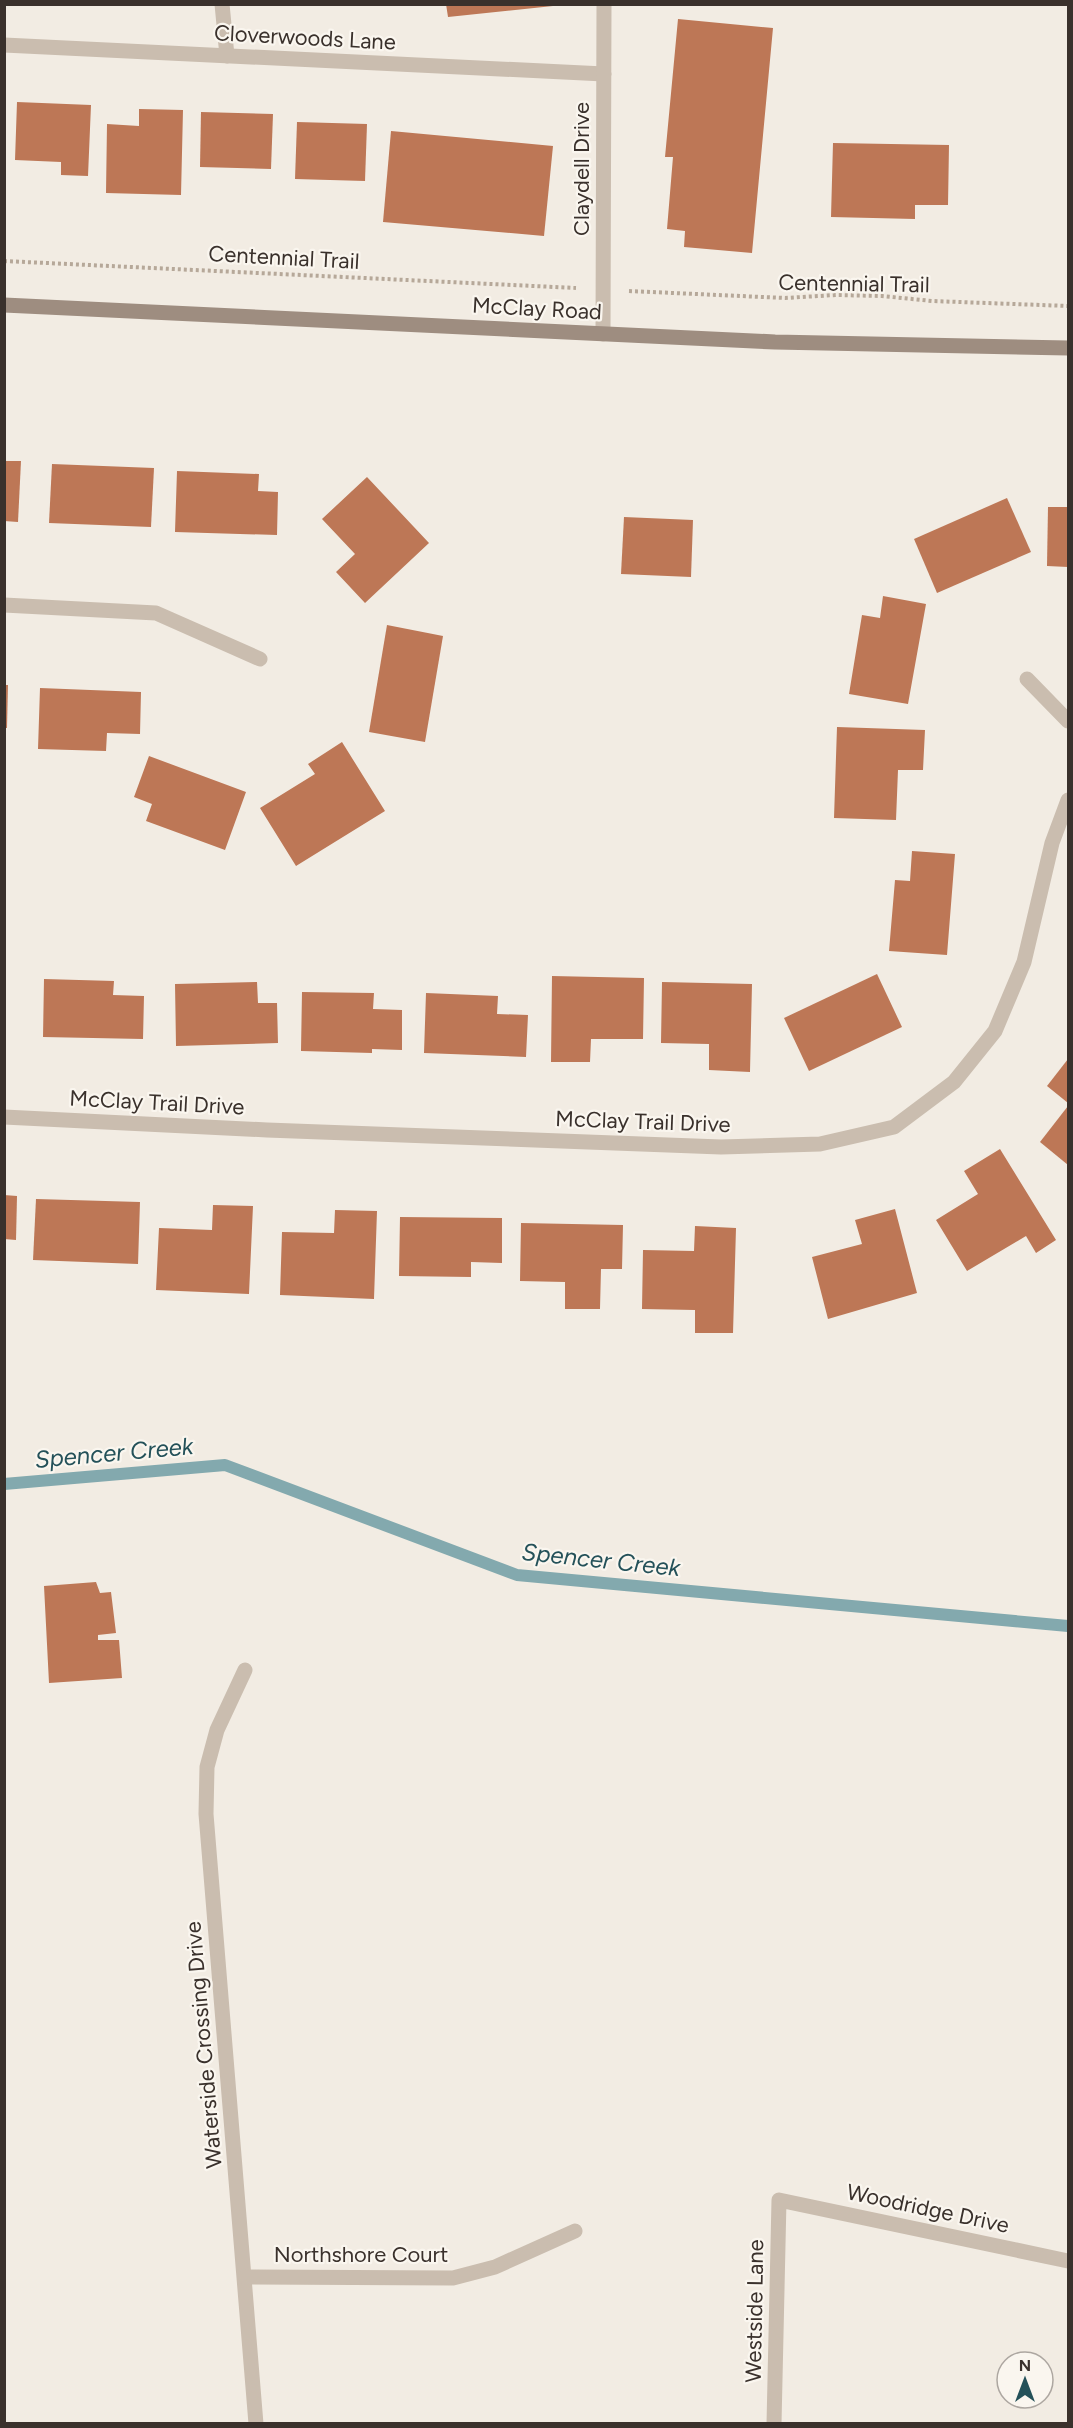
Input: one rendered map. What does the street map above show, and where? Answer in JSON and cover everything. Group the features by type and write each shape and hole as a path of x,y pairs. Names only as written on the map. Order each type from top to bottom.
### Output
{"main road":[{"name":"McClay Road","path":"4,305 883,346 1068,348"}],"street":[{"path":"222,4 227,56"},
{"name":"Claydell Drive","path":"603,334 604,4"},
{"name":"Cloverwoods Lane","path":"4,45 604,74"},
{"path":"4,605 156,614 260,659"},
{"path":"1027,679 1068,721"},
{"name":"McClay Trail Drive","path":"4,1117 721,1148 820,1144 894,1127 954,1082 995,1030 1024,962 1052,843 1068,800"},
{"name":"Waterside Crossing Drive","path":"245,1670 217,1730 207,1767 206,1814 246,2277 256,2424"},
{"name":"Woodridge Drive","path":"779,2200 1068,2261"},
{"name":"Westside Lane","path":"774,2424 779,2200"},
{"name":"Northshore Court","path":"246,2277 453,2278 495,2267 575,2231"}],"path":[{"name":"Centennial Trail","path":"4,261 562,287"},
{"name":"Centennial Trail","path":"639,291 785,298 836,295 882,296 932,301 1068,306"}],"building":[{"path":"446,4 553,4 553,6 448,17"},
{"path":"678,19 773,28 752,253 684,247 685,231 667,229 673,157 665,157"},
{"path":"17,102 91,105 88,176 61,175 61,162 15,160"},
{"path":"139,109 183,110 181,195 106,193 107,124 139,126"},
{"path":"201,112 273,114 271,169 200,167"},
{"path":"297,122 367,124 365,181 295,179"},
{"path":"391,131 553,146 544,236 383,222"},
{"path":"833,143 949,145 948,205 915,205 915,219 831,217"},
{"path":"4,461 21,461 18,522 4,521"},
{"path":"52,464 154,468 151,527 49,523"},
{"path":"177,471 259,474 258,491 278,492 277,535 175,532"},
{"path":"367,477 429,543 365,603 336,572 355,554 322,519"},
{"path":"1007,498 1031,552 937,593 914,539"},
{"path":"1048,507 1068,507 1068,567 1047,566"},
{"path":"624,517 693,520 691,577 621,574"},
{"path":"883,596 926,604 908,704 849,694 862,615 880,618"},
{"path":"387,625 443,636 425,742 369,732"},
{"path":"5,685 8,685 7,728 5,728"},
{"path":"40,688 141,692 140,734 107,733 106,751 38,749"},
{"path":"837,727 925,730 923,770 898,770 896,820 834,818"},
{"path":"342,742 385,811 296,866 260,808 315,774 308,764"},
{"path":"149,756 246,792 225,850 146,821 152,804 134,797"},
{"path":"912,851 955,854 947,955 889,951 895,880 910,881"},
{"path":"877,974 902,1027 809,1071 784,1018"},
{"path":"552,976 644,978 643,1039 591,1039 590,1062 551,1062"},
{"path":"44,979 114,981 113,995 144,996 143,1039 43,1037"},
{"path":"257,982 258,1003 277,1003 278,1043 176,1046 175,984"},
{"path":"662,982 752,984 750,1072 709,1070 709,1044 661,1043"},
{"path":"302,992 374,993 373,1009 402,1010 402,1050 372,1049 372,1053 301,1051"},
{"path":"426,993 498,996 497,1014 528,1015 526,1057 424,1053"},
{"path":"1068,1059 1068,1103 1047,1086"},
{"path":"1068,1106 1068,1165 1040,1142"},
{"path":"1000,1149 1056,1240 1036,1253 1026,1236 967,1271 936,1220 978,1194 964,1171"},
{"path":"4,1195 17,1196 16,1240 4,1239"},
{"path":"36,1199 140,1202 138,1264 33,1260"},
{"path":"213,1205 253,1206 249,1294 156,1290 159,1228 212,1230"},
{"path":"895,1209 917,1293 828,1319 812,1257 862,1244 855,1220"},
{"path":"335,1210 377,1211 374,1299 280,1295 282,1232 334,1233"},
{"path":"400,1217 502,1218 502,1263 471,1262 471,1277 399,1276"},
{"path":"521,1223 623,1225 622,1269 601,1269 600,1309 565,1309 565,1282 520,1281"},
{"path":"695,1226 736,1228 733,1333 695,1333 695,1310 642,1309 643,1250 694,1251"},
{"path":"96,1582 100,1593 111,1592 116,1633 98,1635 98,1640 119,1640 122,1678 49,1683 44,1586"}],"waterway":[{"name":"Spencer Creek","path":"4,1484 225,1465 517,1575 1068,1626"}]}
